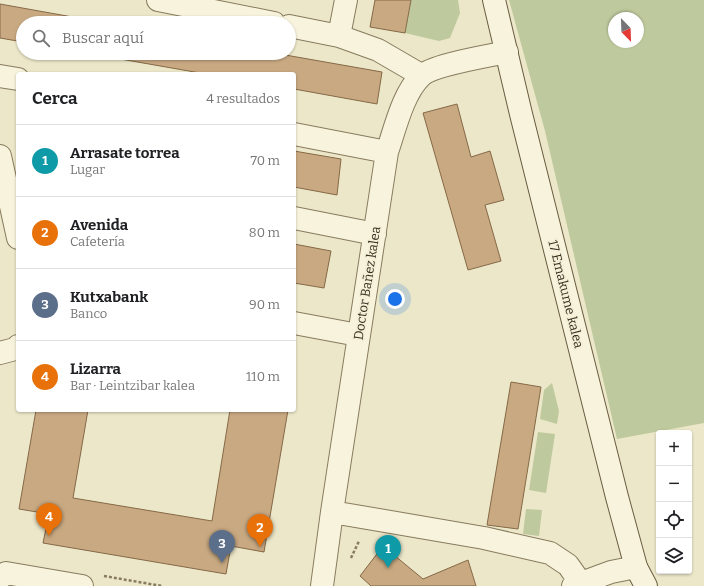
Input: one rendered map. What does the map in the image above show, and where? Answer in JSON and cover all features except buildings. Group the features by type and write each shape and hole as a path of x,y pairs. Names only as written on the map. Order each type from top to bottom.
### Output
{"street":[{"path":"158,0 239,16"},
{"path":"339,36 346,0"},
{"name":"17 Emakume kalea","path":"494,0 616,497 636,567 646,586"},
{"path":"296,27 339,36 378,50 422,75 447,65 507,52"},
{"name":"Doctor Bañez kalea","path":"322,586 358,334 387,152 404,101 422,75"},
{"path":"0,76 16,79"},
{"path":"296,134 387,152"},
{"path":"16,160 0,156 16,229"},
{"path":"296,218 375,234"},
{"path":"296,323 358,334"},
{"path":"0,353 16,348"},
{"path":"332,512 550,553 573,569 577,584 611,572 636,567"},
{"path":"0,578 6,573 82,586"}],"green space":[{"path":"411,0 458,0 460,13 450,38 439,41 405,33"},
{"path":"509,0 704,0 704,423 666,430 656,430 656,432 617,439 545,131"},
{"path":"552,383 559,411 557,424 540,419 544,390"},
{"path":"538,432 555,434 546,493 529,490"},
{"path":"526,509 542,510 539,536 523,534"}],"place":[{"name":"Lizarra","path":"49,536"},
{"name":"Avenida","path":"260,547"},
{"name":"Kutxabank","path":"222,563"},
{"name":"Arrasate torrea","path":"388,568"}]}
